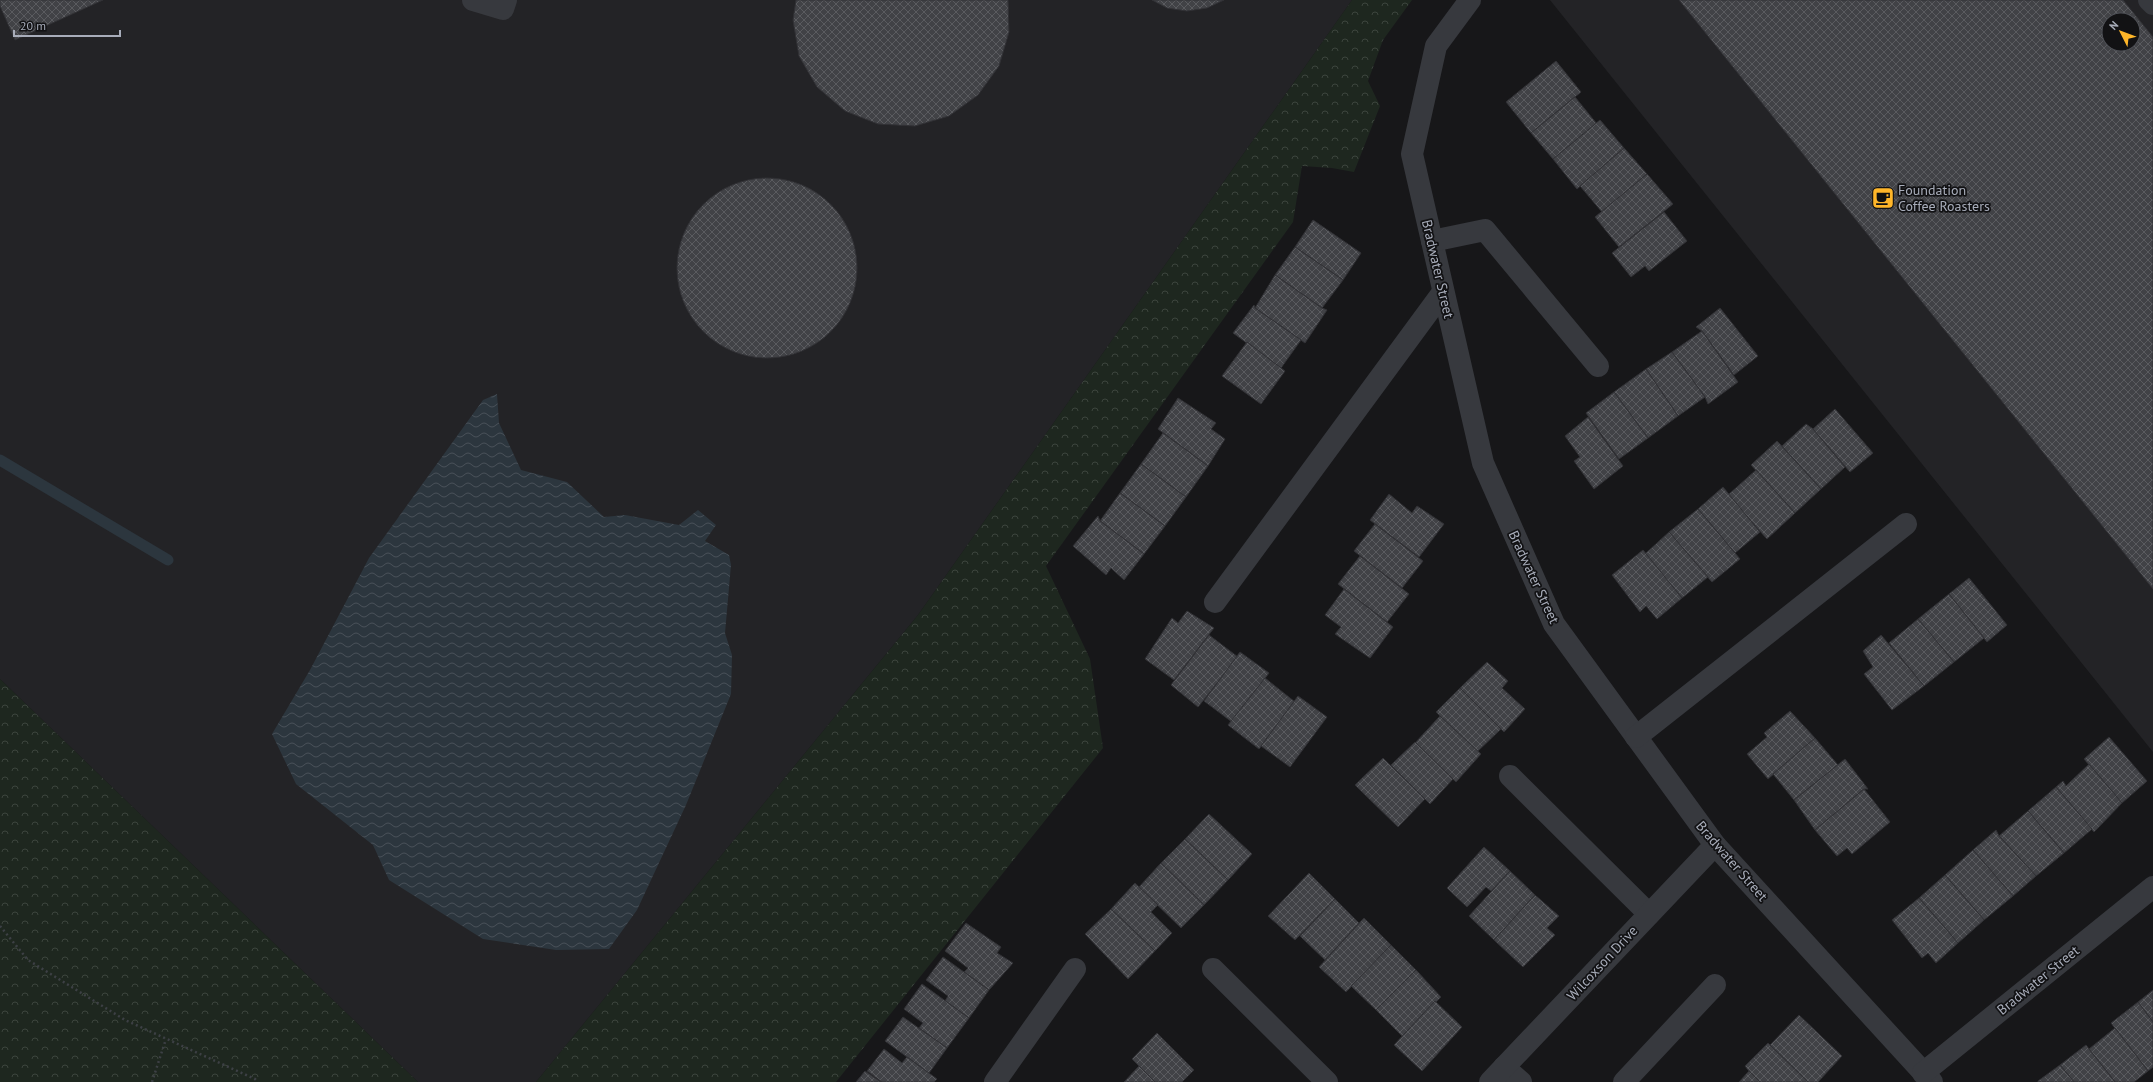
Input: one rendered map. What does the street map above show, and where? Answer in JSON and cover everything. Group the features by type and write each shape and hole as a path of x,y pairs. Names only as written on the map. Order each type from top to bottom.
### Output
{"street":[{"path":"473,0 503,9 506,0"},
{"name":"Bradwater Street","path":"1470,0 1436,46 1412,154 1483,463 1554,624 1715,845 1927,1077 2153,887"},
{"path":"2149,0 2153,4"},
{"path":"1432,241 1486,230 1598,366"},
{"path":"1215,602 1443,292"},
{"path":"1636,737 1906,524"},
{"path":"1510,776 1649,914"},
{"name":"Wilcoxson Drive","path":"1497,1074 1715,845"},
{"path":"995,1082 1075,968"},
{"path":"1213,969 1327,1082"},
{"path":"1624,1082 1714,985"},
{"path":"1497,1074 1521,1082"}],"path":[{"path":"0,926 28,960 125,1020 255,1079 258,1082"},
{"path":"152,1082 166,1039"}],"shaded area":[{"path":"0,0 1352,0 918,615 536,1082 418,1082 0,679"},
{"path":"1550,0 2153,0 2153,752"}],"green space":[{"path":"1352,0 1412,0 1383,40 1368,81 1380,106 1354,172 1332,168 1302,166 1293,222 1046,566 1090,659 1103,748 836,1082 536,1082 918,615"},
{"path":"0,679 418,1082 0,1082"}],"water":[{"path":"497,394 499,423 521,470 567,482 604,517 625,515 679,525 698,510 716,525 705,541 729,555 731,565 725,633 732,655 731,694 686,805 637,910 609,949 556,950 483,939 389,880 373,845 296,784 272,734 310,670 369,558 483,400"}],"building":[{"path":"0,0 103,0 15,40 0,6"},
{"path":"796,0 1008,0 1009,32 999,66 978,95 949,116 915,126 878,124 845,111 817,87 799,56 793,20"},
{"path":"1152,0 1224,0 1207,8 1187,11 1167,8"},
{"path":"1679,0 2123,0 2133,12 2101,12 2101,52 2141,52 2141,22 2153,37 2153,589"},
{"path":"1556,61 1581,92 1531,133 1506,102"},
{"path":"1575,97 1597,124 1553,159 1531,133"},
{"path":"1600,120 1624,148 1577,189 1553,159"},
{"path":"1624,148 1647,174 1602,212 1580,186"},
{"path":"1647,174 1673,204 1619,247 1595,217"},
{"path":"767,178 784,180 801,185 817,193 836,211 842,218 853,242 857,268 855,285 850,302 842,318 824,337 817,343 793,354 767,358 750,356 733,351 717,343 698,325 692,318 681,294 677,268 679,251 684,234 692,218 710,199 717,193 741,182"},
{"path":"1664,212 1687,241 1649,271 1645,266 1631,277 1612,253"},
{"path":"1313,220 1361,253 1343,280 1295,247"},
{"path":"1295,247 1343,280 1322,308 1275,275"},
{"path":"1275,275 1327,310 1305,343 1255,308"},
{"path":"1254,305 1255,308 1301,340 1281,368 1233,333"},
{"path":"1720,308 1758,356 1734,375 1702,331 1696,327"},
{"path":"1702,331 1738,382 1708,404 1705,397 1672,352"},
{"path":"1247,342 1285,371 1261,404 1222,376"},
{"path":"1672,352 1705,397 1678,416 1646,369"},
{"path":"1646,369 1678,416 1648,438 1614,392"},
{"path":"1614,392 1648,438 1619,459 1586,413"},
{"path":"1178,398 1216,423 1211,429 1225,439 1208,466 1158,429"},
{"path":"1835,409 1873,453 1850,472 1813,429"},
{"path":"1588,417 1623,466 1594,489 1574,461 1580,457 1565,436"},
{"path":"1806,424 1813,429 1845,467 1821,489 1782,446"},
{"path":"1163,433 1208,466 1186,497 1141,464"},
{"path":"1777,441 1821,489 1795,513 1751,465"},
{"path":"1141,464 1186,497 1165,526 1120,493"},
{"path":"1756,470 1795,513 1767,539 1728,495"},
{"path":"1723,487 1760,532 1735,553 1698,509"},
{"path":"1120,493 1165,526 1144,554 1100,521"},
{"path":"1389,494 1412,513 1417,506 1444,524 1419,557 1370,520"},
{"path":"1698,509 1740,559 1712,582 1669,532"},
{"path":"1098,516 1100,521 1144,554 1124,580 1111,568 1106,575 1073,546"},
{"path":"1375,524 1423,561 1402,588 1354,551"},
{"path":"1669,532 1708,577 1682,598 1645,554"},
{"path":"1643,550 1682,598 1657,619 1646,606 1640,612 1612,575"},
{"path":"1360,556 1409,594 1387,622 1338,584"},
{"path":"1969,578 2007,625 1987,642 1949,594"},
{"path":"1344,589 1393,627 1370,658 1335,634 1341,627 1325,615"},
{"path":"1949,594 1984,638 1954,662 1918,619"},
{"path":"1187,611 1214,628 1174,680 1145,659 1172,618 1178,623"},
{"path":"1918,619 1954,662 1924,686 1889,643"},
{"path":"1209,635 1238,657 1198,707 1171,685"},
{"path":"1881,635 1924,686 1892,710 1864,674 1873,667 1863,651"},
{"path":"1240,652 1269,673 1232,722 1204,701"},
{"path":"1487,662 1508,681 1502,688 1525,709 1504,732 1460,688"},
{"path":"1265,678 1295,702 1259,749 1228,725"},
{"path":"1460,688 1501,729 1477,752 1436,712"},
{"path":"1298,696 1327,717 1290,767 1261,746"},
{"path":"1790,711 1815,738 1768,779 1747,754 1767,737 1764,733"},
{"path":"1440,716 1481,754 1456,782 1415,743"},
{"path":"2109,737 2147,781 2122,803 2084,759"},
{"path":"1815,738 1838,765 1794,800 1773,774"},
{"path":"1415,742 1453,779 1430,804 1391,765"},
{"path":"1383,758 1425,799 1398,827 1355,785"},
{"path":"1845,759 1868,789 1864,789 1815,830 1794,800"},
{"path":"2089,764 2122,803 2094,832 2056,787 2063,781 2066,786"},
{"path":"2056,787 2092,829 2064,853 2028,811"},
{"path":"1864,789 1890,822 1852,854 1847,848 1837,856 1815,830"},
{"path":"2028,811 2064,853 2036,876 1999,836"},
{"path":"1209,814 1252,854 1228,880 1185,839"},
{"path":"1996,830 1999,836 2036,876 2013,896 1973,850"},
{"path":"1185,839 1228,880 1204,905 1161,863"},
{"path":"1484,847 1510,871 1491,891 1486,887 1467,907 1447,888"},
{"path":"1973,850 2013,896 1984,920 1945,875"},
{"path":"1161,863 1204,905 1181,928 1139,887"},
{"path":"1510,871 1535,895 1494,940 1469,916"},
{"path":"1309,873 1335,899 1295,940 1268,916"},
{"path":"1945,875 1984,920 1958,943 1919,898"},
{"path":"1135,883 1158,905 1151,912 1172,933 1155,951 1111,909"},
{"path":"1535,895 1559,916 1547,928 1555,935 1523,967 1494,940"},
{"path":"1919,898 1958,943 1936,963 1928,953 1922,958 1892,920"},
{"path":"1335,899 1359,923 1325,960 1300,936"},
{"path":"1111,909 1155,951 1128,979 1085,934"},
{"path":"1364,918 1391,945 1346,992 1319,967"},
{"path":"966,923 1001,947 997,953 1013,963 989,990 964,972 968,968 945,951"},
{"path":"1391,945 1416,970 1376,1010 1351,986"},
{"path":"943,957 989,990 969,1018 945,1001 948,996 926,980"},
{"path":"1416,970 1441,997 1402,1036 1376,1010"},
{"path":"922,984 969,1018 947,1048 919,1028 923,1023 904,1009"},
{"path":"2153,990 2153,1022 2138,1002"},
{"path":"1435,1001 1462,1027 1422,1071 1394,1045"},
{"path":"2138,1002 2153,1022 2153,1067 2148,1071 2111,1023"},
{"path":"1799,1015 1842,1056 1818,1082 1808,1082 1770,1045"},
{"path":"903,1017 947,1048 929,1073 885,1041"},
{"path":"2115,1028 2148,1071 2134,1082 2115,1082 2089,1049"},
{"path":"1157,1033 1194,1070 1182,1082 1155,1082 1132,1059"},
{"path":"1768,1043 1808,1082 1760,1082 1745,1066"},
{"path":"2086,1045 2115,1082 2074,1082 2060,1065"},
{"path":"884,1049 902,1063 907,1057 937,1079 934,1082 882,1082 867,1071"},
{"path":"2060,1065 2074,1082 2038,1082 2038,1081"},
{"path":"1139,1066 1155,1082 1124,1082"},
{"path":"865,1071 881,1082 856,1082"},
{"path":"1749,1071 1760,1082 1739,1082"}],"waterway":[{"path":"0,460 168,560"}],"place":[{"name":"Foundation Coffee Roasters","path":"1883,198"}]}
